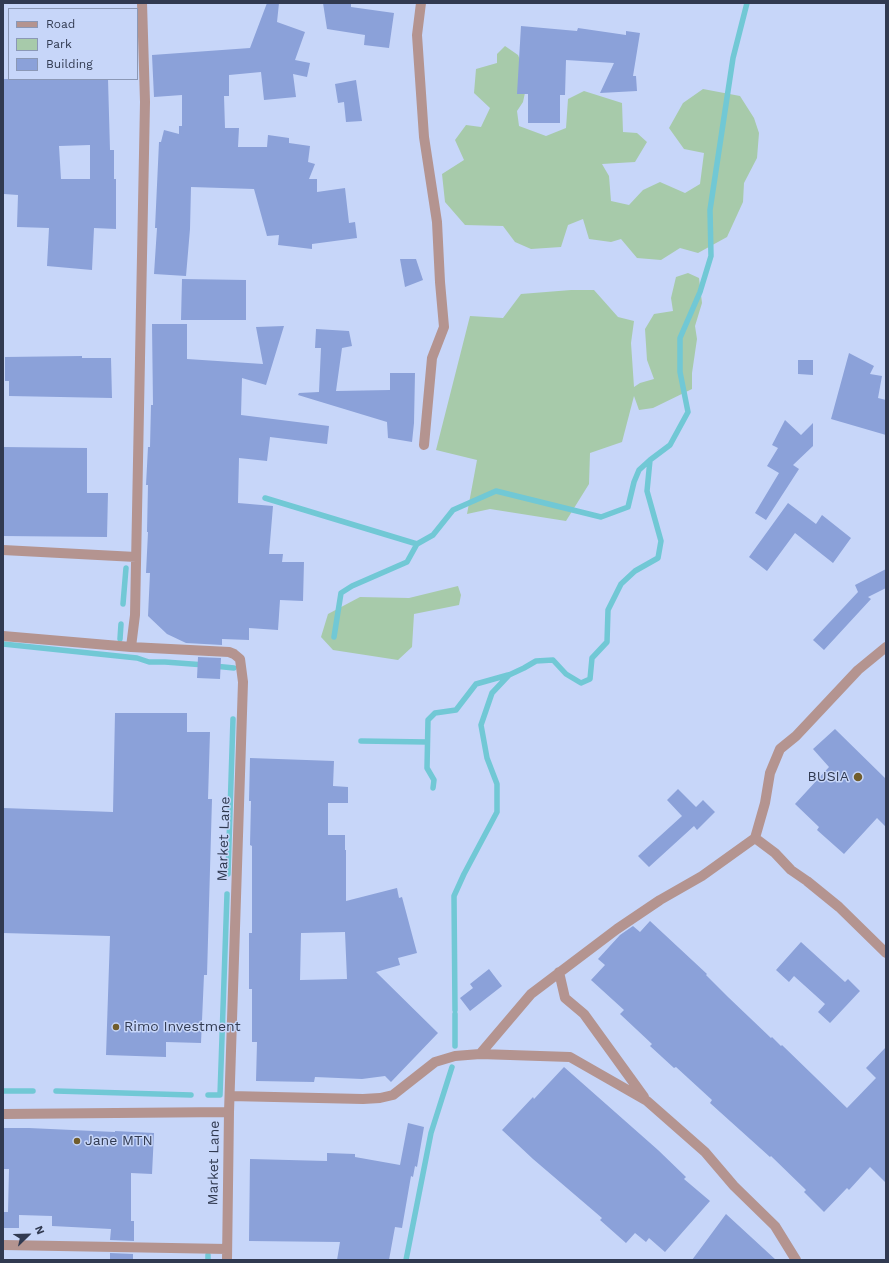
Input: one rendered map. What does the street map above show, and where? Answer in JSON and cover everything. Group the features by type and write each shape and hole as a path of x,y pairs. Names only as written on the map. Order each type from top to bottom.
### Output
{"street":[{"path":"131,647 135,615 145,102 142,3"},
{"path":"421,3 418,35 424,137 438,222 440,282 444,327 432,358 424,445"},
{"path":"3,550 136,556"},
{"name":"Market Lane","path":"3,636 131,647 229,652 240,659 243,682 229,1112 227,1260"},
{"path":"480,1054 531,994 559,972 617,929 660,900 702,876 755,838 765,803 770,773 780,749 796,736 858,670 886,647"},
{"path":"755,838 775,853 791,870 839,907 886,953"},
{"path":"559,972 566,998 584,1014 647,1101"},
{"path":"230,1096 363,1099 380,1098 394,1095 435,1062 455,1056 480,1054 570,1057 647,1101 705,1152 734,1186 775,1226 796,1260"},
{"path":"3,1114 229,1112"},
{"path":"3,1245 226,1249"}],"green space":[{"path":"505,46 518,55 525,72 526,88 523,102 517,111 519,126 546,136 566,128 568,99 584,91 622,103 623,132 637,133 647,142 635,162 602,164 609,176 611,201 629,205 643,190 660,182 685,193 700,184 704,153 684,149 669,128 683,103 703,89 740,96 754,118 759,133 757,158 744,183 743,202 727,237 698,253 680,248 661,260 637,258 621,239 611,242 589,239 583,219 568,225 561,247 531,249 515,242 503,226 465,225 445,202 442,174 464,160 455,140 466,125 481,127 490,108 474,93 476,69 497,63 497,54"},
{"path":"688,273 699,278 702,303 695,326 697,339 692,373 692,389 653,408 639,410 634,396 622,442 590,453 589,484 566,521 490,509 467,514 477,460 436,450 470,316 503,318 521,294 571,290 594,290 618,317 634,321 631,343 634,387 640,383 654,379 647,360 645,329 654,314 673,311 671,298 676,277"},
{"path":"458,586 461,595 459,605 414,614 412,647 398,660 333,650 321,637 328,614 360,597 409,598"}],"building":[{"path":"267,3 279,3 277,22 305,32 295,60 310,63 307,77 293,74 296,97 264,100 261,72 229,75 229,96 224,96 225,128 239,128 238,147 267,147 268,135 289,138 289,143 310,146 308,162 315,164 309,179 317,179 317,192 345,188 349,223 355,222 357,238 312,244 312,249 278,245 279,235 267,236 254,189 191,187 190,229 186,276 154,274 157,228 155,228 159,142 161,142 164,130 179,134 179,126 182,126 182,95 154,97 152,55 250,48"},
{"path":"323,3 351,3 351,7 394,13 389,48 364,45 365,35 327,29"},
{"path":"521,26 577,31 578,28 626,35 626,31 640,33 633,76 636,76 637,91 600,93 614,63 566,60 565,95 560,95 560,123 528,123 528,94 517,94"},
{"path":"3,79 108,80 110,150 114,150 114,179 116,179 116,229 94,228 92,270 47,266 49,228 17,227 18,195 4,194","holes":["90,145 90,179 61,179 59,146"]},
{"path":"356,80 362,121 346,122 344,102 338,103 335,84"},
{"path":"400,259 416,259 423,280 405,287"},
{"path":"182,279 246,280 246,320 181,320"},
{"path":"152,324 187,324 187,359 263,364 256,327 284,326 266,385 242,378 241,415 329,426 327,444 270,437 267,461 239,458 238,503 273,506 269,554 283,554 282,562 304,562 303,601 280,600 278,630 249,628 249,640 222,639 222,645 186,643 167,634 148,616 150,573 146,573 148,485 146,485 148,447 150,447 151,405 153,405"},
{"path":"316,329 349,331 352,346 342,348 336,391 390,390 390,373 415,373 412,442 388,438 387,422 298,395 299,393 319,392 321,348 315,348"},
{"path":"849,353 874,366 870,374 882,376 878,398 886,400 886,435 831,419"},
{"path":"82,356 82,358 111,358 112,398 9,396 9,381 5,381 5,357"},
{"path":"798,360 813,360 813,375 798,374"},
{"path":"785,420 801,435 813,423 813,446 793,465 799,469 766,520 755,513 779,473 767,466 778,448 772,445"},
{"path":"3,447 87,448 87,493 108,493 107,537 3,536"},
{"path":"788,503 816,524 822,515 851,538 833,563 795,533 767,571 749,557"},
{"path":"886,569 886,588 868,597 871,599 824,650 813,640 858,592 855,585"},
{"path":"198,657 221,658 220,679 197,678"},
{"path":"115,713 187,713 187,732 210,732 208,799 212,799 207,975 204,975 201,1043 166,1042 166,1057 106,1055 110,936 3,933 3,808 113,812"},
{"path":"835,729 886,779 886,827 877,818 844,854 817,830 819,827 795,804 829,767 813,749"},
{"path":"250,758 334,761 333,786 348,787 348,803 328,803 328,835 345,835 346,901 397,888 399,898 402,897 417,953 398,958 400,965 376,972 438,1033 391,1082 385,1076 362,1079 315,1077 314,1082 256,1081 257,1042 252,1042 252,989 249,989 249,933 252,933 252,846 250,845 251,801 249,801","holes":["345,932 347,979 300,980 301,933"]},
{"path":"678,789 696,807 703,800 715,812 697,830 694,826 649,867 638,856 682,816 667,800"},
{"path":"650,921 707,974 706,975 728,997 771,1038 772,1037 781,1046 782,1045 847,1108 876,1078 866,1068 886,1047 886,1183 870,1167 849,1190 847,1188 824,1212 804,1192 806,1190 771,1156 770,1157 710,1103 712,1100 676,1067 674,1068 650,1046 652,1044 620,1014 624,1010 591,980 605,965 598,959 620,935 633,926 640,932"},
{"path":"801,942 845,982 848,979 860,991 830,1023 818,1012 825,1004 794,976 789,982 776,970"},
{"path":"489,969 502,986 470,1011 460,998 473,988 470,984"},
{"path":"564,1067 658,1150 686,1177 684,1179 710,1201 665,1252 649,1238 646,1242 635,1233 626,1243 600,1220 602,1218 533,1159 502,1130"},
{"path":"408,1123 424,1127 417,1167 415,1166 413,1177 411,1176 402,1228 395,1227 389,1260 337,1260 340,1242 249,1241 250,1159 327,1161 327,1153 355,1154 355,1157 400,1165"},
{"path":"3,1128 154,1133 152,1174 131,1173 131,1221 134,1221 134,1241 110,1240 111,1229 52,1226 52,1216 19,1215 19,1228 3,1228 3,1212 8,1212 9,1169 3,1169"},
{"path":"726,1214 776,1260 692,1260"},
{"path":"110,1253 133,1254 133,1260 110,1260"}],"waterway":[{"path":"455,1010 454,896 497,812 497,784 487,758 481,725 492,693 509,675 536,661 553,660 566,674 581,683 590,679 592,658 607,642 608,610 621,584 635,571 658,558 661,541 647,491 650,460 670,445 688,412 680,372 680,338 700,292 711,256 710,210 733,58 747,3"},
{"path":"334,637 341,593 352,586 407,562 417,544 433,535 453,510 496,491 601,517 628,507 634,482 639,470 650,460"},
{"path":"265,498 417,544"},
{"path":"123,604 126,568"},
{"path":"120,639 121,624"},
{"path":"3,644 137,658 149,662 205,665"},
{"path":"214,666 234,668"},
{"path":"433,788 434,780 427,768 428,720 435,713 456,710 476,684 508,675"},
{"path":"228,874 233,719"},
{"path":"361,741 427,742"},
{"path":"208,1095 220,1095 227,894"},
{"path":"455,1014 455,1046"},
{"path":"406,1260 431,1133 452,1067"},
{"path":"3,1091 33,1091"},
{"path":"56,1091 191,1095"},
{"path":"208,1255 208,1260"}],"place":[{"name":"BUSIA","path":"858,777"},
{"name":"Rimo Investment","path":"116,1027"},
{"name":"Jane MTN","path":"77,1141"}]}
